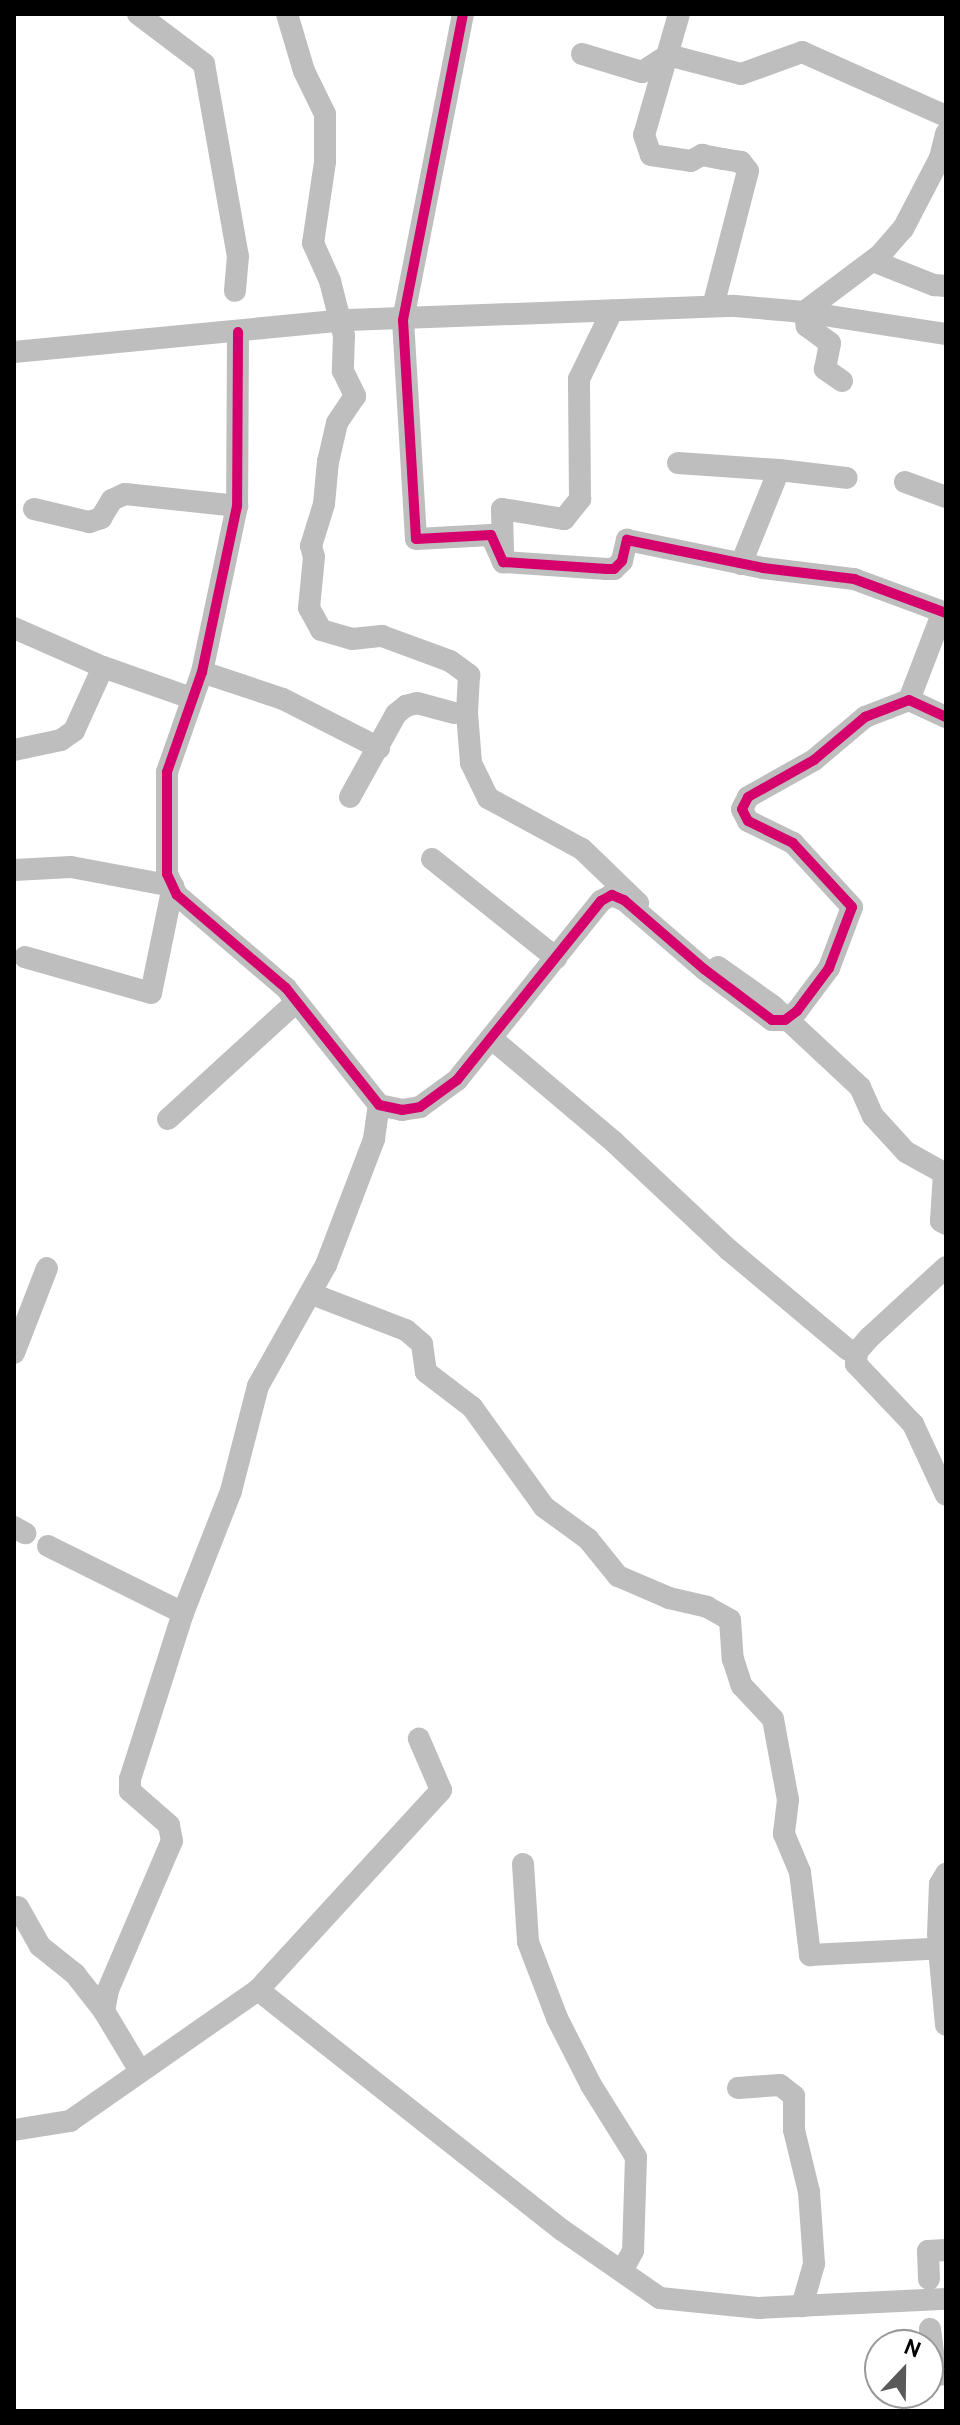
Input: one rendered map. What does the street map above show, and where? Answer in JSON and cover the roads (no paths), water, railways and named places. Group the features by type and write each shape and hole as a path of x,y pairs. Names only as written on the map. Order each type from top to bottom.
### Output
{"street":[{"path":"138,14 204,64 238,256 235,291"},
{"path":"463,14 403,320 416,539 491,535 503,562"},
{"path":"679,14 644,135 651,155 691,161 702,155 741,162 748,171 713,306"},
{"path":"582,54 642,72 668,55 741,74 802,52 946,116"},
{"path":"804,312 873,261 903,229 940,158 946,134"},
{"path":"873,261 934,285 946,286"},
{"path":"14,352 341,321 713,306 804,312 946,334"},
{"path":"503,562 502,509 564,519 580,499 583,490 579,379 612,311"},
{"path":"804,312 807,326 830,343 825,369 842,381"},
{"path":"238,332 237,506 202,672 167,772 167,874 177,895 286,988 379,1105 402,1110 420,1107 457,1080 601,901 612,895 624,900 704,969 772,1020 788,1018 829,968 852,907 793,843 748,821 742,809 748,797 814,760 865,717 909,700 946,717"},
{"path":"678,463 847,478"},
{"path":"741,564 779,470"},
{"path":"905,482 946,497"},
{"path":"34,509 89,522 101,518 112,500 125,494 237,506"},
{"path":"503,562 614,569 622,561 627,540 741,564 854,579 945,614 909,700"},
{"path":"14,628 103,667 191,698"},
{"path":"14,750 61,740 74,731 103,667"},
{"path":"202,672 283,699 379,748"},
{"path":"350,797 396,714 406,706 417,703 455,713"},
{"path":"432,859 556,958"},
{"path":"14,870 71,867 173,886"},
{"path":"25,957 151,993 173,886"},
{"path":"168,1119 296,1002"},
{"path":"491,1038 614,1142 729,1250 848,1350"},
{"path":"104,2011 108,1990 172,1841 169,1825 130,1791 130,1779 183,1613 231,1491 258,1386 312,1294 374,1139 379,1105"},
{"path":"14,1353 47,1268"},
{"path":"312,1294 406,1330 422,1344 426,1372 472,1407 544,1507 588,1539 618,1576 669,1598 707,1607 730,1620 733,1659 742,1686 773,1719 788,1800 784,1834 800,1872 810,1955 946,1948"},
{"path":"48,1546 183,1613"},
{"path":"14,2130 70,2121 258,1990 441,1790 419,1739"},
{"path":"523,1864 528,1942 552,2005 591,2085 636,2157 633,2251 622,2271"},
{"path":"18,1907 40,1946 75,1974 104,2011 140,2071"},
{"path":"258,1990 515,2194 660,2298 759,2308 946,2299"},
{"path":"738,2088 780,2085 794,2096 794,2130 809,2192 814,2264 802,2306"}],"waterway":[{"path":"287,14 304,71 325,114 325,162 313,243 330,281 344,336 343,371 355,396 337,423 328,461 324,504 311,546 314,557 309,608 321,630 352,639 382,636 450,661 469,675 467,713 471,763 488,798 582,849 638,903"},
{"path":"718,967 773,1006 860,1087 873,1116 906,1152 944,1173 941,1221 946,1224"},
{"path":"946,1267 869,1338 857,1352 856,1364 913,1424 946,1495"},
{"path":"938,1935 940,1884 946,1874"},
{"path":"940,1960 946,2025"},
{"path":"929,2279 928,2251 946,2250"}]}
